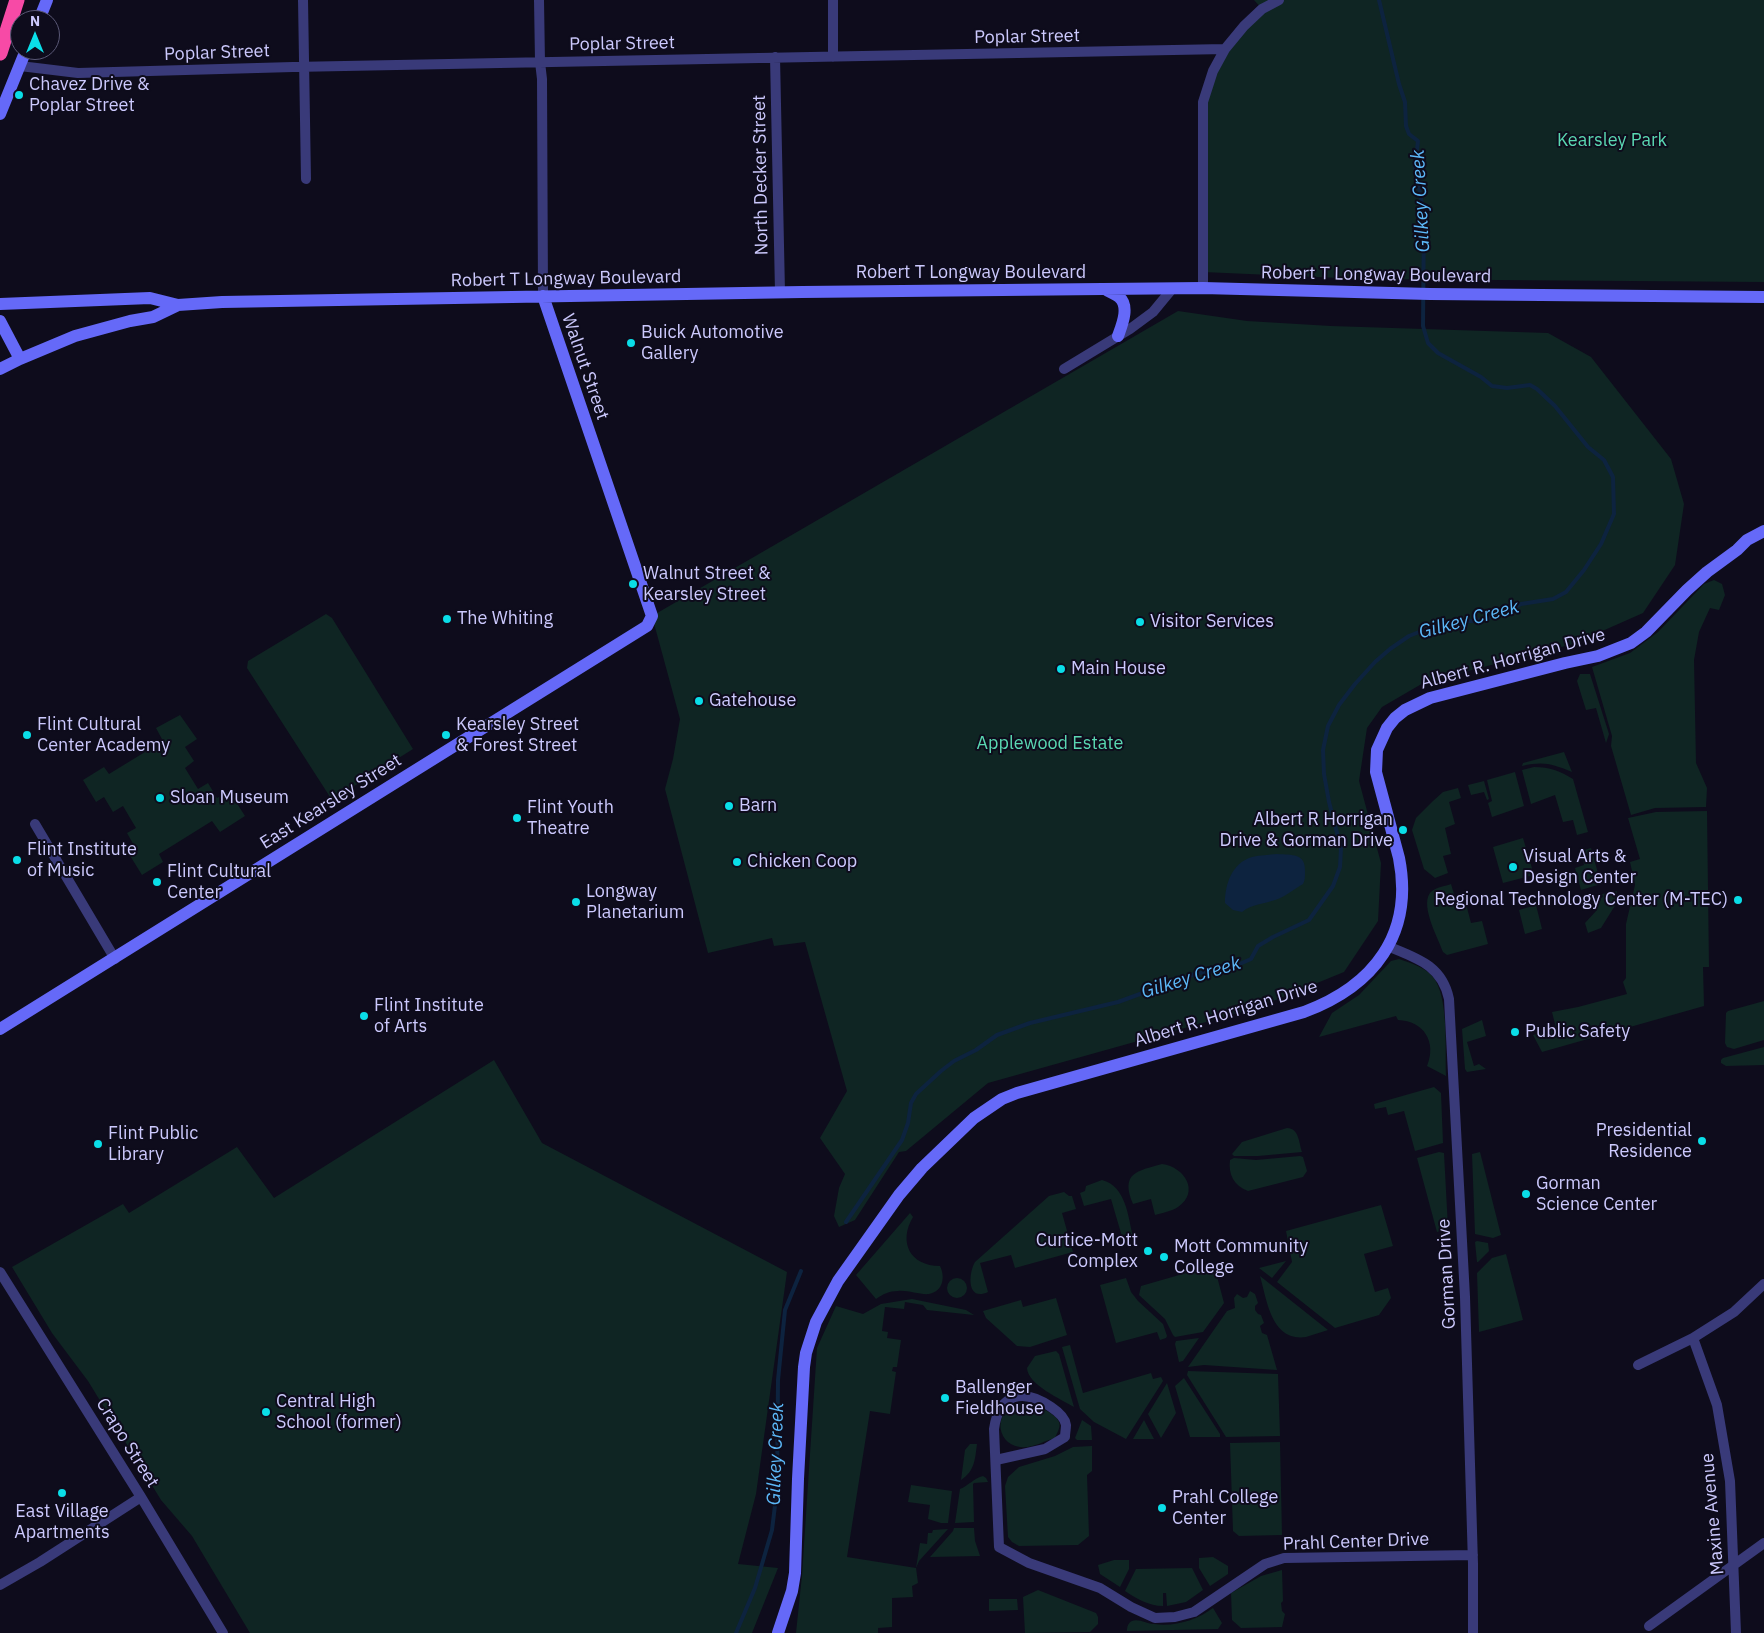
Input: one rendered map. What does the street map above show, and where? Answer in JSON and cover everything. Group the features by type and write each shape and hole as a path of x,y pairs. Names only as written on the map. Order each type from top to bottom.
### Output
{"highway":[{"path":"0,53 17,0"}],"street":[{"path":"303,0 306,179"},
{"name":"Walnut Street","path":"539,0 542,79 543,296 652,616"},
{"path":"832,0 833,56"},
{"path":"1203,288 1203,102 1213,71 1226,49 1244,26 1262,9 1279,0"},
{"name":"Poplar Street","path":"20,66 78,74 304,67 1226,49"},
{"name":"North Decker Street","path":"775,57 780,292"},
{"path":"0,114 22,60"},
{"name":"Robert T Longway Boulevard","path":"0,304 150,298 178,305 222,302 780,292 1203,288 1417,294 1764,297"},
{"path":"1105,289 1121,298 1125,308 1123,323 1118,336"},
{"path":"1064,369 1118,336 1152,312 1172,289"},
{"name":"Robert T Longway Boulevard","path":"0,369 75,336 130,321 153,317 178,305"},
{"path":"0,321 20,359"},
{"name":"Albert R. Horrigan Drive","path":"778,1633 792,1591 795,1573 798,1478 806,1353 816,1322 829,1294 899,1195 922,1168 974,1118 1002,1099 1017,1093 1321,1006 1337,998 1366,976 1379,962 1396,928 1400,914 1402,871 1378,783 1376,760 1381,739 1395,718 1416,703 1430,698 1598,656 1631,643 1646,632 1686,590 1707,572 1737,550 1747,540 1764,531"},
{"name":"East Kearsley Street","path":"0,1029 647,626 652,616"},
{"path":"35,824 115,959"},
{"name":"Gorman Drive","path":"1387,946 1429,965 1440,977 1447,990 1449,999 1465,1297 1474,1633"},
{"name":"Crapo Street","path":"0,1272 141,1497 223,1633"},
{"path":"1638,1364 1693,1338 1734,1312 1764,1284"},
{"name":"Maxine Avenue","path":"1693,1338 1716,1405 1730,1481 1736,1633"},
{"name":"Prahl Center Drive","path":"996,1460 1045,1449 1065,1437 1066,1424 1059,1412 1034,1398 1020,1395 1004,1403 996,1414 994,1429 999,1547 1029,1563 1100,1588 1131,1607 1155,1618 1176,1617 1194,1612 1265,1564 1284,1558 1473,1555"},
{"path":"0,1585 40,1562 141,1497"},
{"path":"1649,1626 1764,1543"}],"green space":[{"name":"Kearsley Park","path":"1254,0 1764,0 1764,282 1362,279 1203,272 1203,102 1225,49 1262,9"},
{"name":"Applewood Estate","path":"1178,311 1247,321 1331,326 1548,333 1591,357 1671,459 1684,504 1675,565 1643,613 1573,644 1425,682 1382,707 1367,728 1359,781 1381,863 1378,921 1344,972 1256,1008 988,1083 906,1151 899,1152 855,1220 839,1227 834,1216 839,1188 845,1174 820,1138 847,1091 805,942 774,946 772,938 708,953 665,789 673,759 680,719 652,616"},
{"path":"1714,580 1722,584 1725,595 1719,610 1710,608 1699,632 1694,660 1696,763 1707,788 1706,807 1655,808 1631,815 1611,746 1612,736 1592,667 1630,653 1658,632 1704,584"},
{"path":"326,614 332,618 413,749 332,800 247,668 248,661"},
{"path":"1580,674 1590,674 1609,734 1606,743 1596,708 1586,710 1577,681"},
{"path":"180,715 197,739 185,747 194,761 185,768 198,789 208,783 217,798 229,791 245,816 220,832 212,821 159,854 163,862 142,875 129,854 136,849 127,833 136,828 123,806 113,812 104,797 96,802 83,780 104,767 109,774 163,741 156,728"},
{"path":"1564,752 1572,772 1548,764 1522,766 1523,763"},
{"path":"1534,767 1555,770 1573,779 1588,832 1577,835 1573,820 1563,822 1555,795 1531,804 1522,770"},
{"path":"1515,772 1524,806 1492,817 1488,803 1492,801 1487,780"},
{"path":"1484,781 1489,799 1487,800 1484,792 1471,795 1468,785"},
{"path":"1458,788 1461,798 1449,802 1455,824 1445,828 1451,854 1443,856 1448,873 1435,878 1424,869 1412,830 1416,818 1433,801 1443,792"},
{"path":"1707,811 1709,967 1703,967 1704,1006 1542,1052 1533,1035 1556,1028 1552,1012 1627,994 1623,982 1626,978 1626,924 1635,885 1630,862 1640,859 1628,818 1656,812"},
{"path":"1523,838 1534,875 1503,883 1493,847"},
{"path":"1591,848 1601,884 1581,890 1575,868 1584,865 1581,851"},
{"path":"1451,884 1456,901 1465,900 1471,923 1482,921 1488,944 1447,955 1443,952 1430,920 1427,903 1428,896 1432,891"},
{"path":"1617,891 1616,904 1601,928 1588,933 1585,923 1597,910 1595,902 1601,900 1602,894"},
{"path":"1536,905 1542,929 1525,934 1519,910"},
{"path":"1399,959 1426,971 1433,977 1438,986 1444,1010 1446,1076 1427,1066 1430,1049 1426,1034 1415,1024 1398,1020 1396,1016 1319,1037 1332,1013 1359,995 1391,961"},
{"path":"1764,1001 1764,1040 1734,1049 1727,1047 1725,1043 1726,1013"},
{"path":"1482,1020 1486,1036 1467,1042 1474,1066 1479,1064 1486,1069 1467,1072 1465,1069 1462,1029"},
{"path":"1764,1047 1764,1065 1726,1066 1721,1063 1723,1058"},
{"path":"494,1060 542,1143 787,1272 756,1494 738,1564 778,1568 752,1633 250,1633 192,1536 161,1500 88,1381 52,1333 12,1267 123,1204 129,1213 237,1147 274,1198"},
{"path":"1434,1087 1441,1093 1443,1143 1415,1151 1404,1111 1388,1115 1386,1107 1375,1109 1374,1104"},
{"path":"1287,1128 1294,1130 1296,1133 1302,1152 1258,1156 1234,1156 1232,1154 1242,1142"},
{"path":"1439,1152 1444,1153 1448,1228 1437,1232 1417,1158"},
{"path":"1480,1152 1501,1235 1493,1238 1475,1234 1472,1154"},
{"path":"1303,1157 1307,1171 1303,1177 1248,1191 1239,1186 1231,1175 1230,1160 1234,1158 1256,1160"},
{"path":"1162,1164 1170,1166 1183,1175 1189,1188 1185,1201 1178,1207 1155,1215 1151,1199 1133,1204 1129,1194 1129,1186 1133,1175"},
{"path":"1102,1180 1110,1183 1121,1195 1125,1203 1133,1237 1123,1240 1111,1199 1084,1206 1080,1193 1085,1191 1086,1186"},
{"path":"1064,1192 1072,1196 1076,1209 1062,1213 1073,1252 1015,1268 1011,1255 980,1263 988,1292 976,1293 973,1290 970,1279 975,1262 1049,1196"},
{"path":"1381,1205 1393,1246 1364,1254 1375,1292 1388,1288 1391,1298 1379,1315 1335,1328 1277,1282 1292,1262 1286,1231"},
{"path":"910,1213 913,1217 909,1226 907,1243 910,1251 921,1262 940,1266 943,1278 942,1283 938,1290 929,1294 895,1291 886,1293 876,1299 856,1275"},
{"path":"1475,1242 1488,1243 1489,1251 1478,1262"},
{"path":"1506,1254 1523,1320 1479,1332 1477,1273 1492,1258"},
{"path":"1286,1261 1272,1278 1259,1268"},
{"path":"1214,1265 1224,1303 1203,1332 1175,1337 1165,1319 1139,1295 1141,1286"},
{"path":"1260,1276 1328,1330 1306,1337 1294,1337 1285,1333 1272,1317"},
{"path":"957,1278 964,1281 967,1288 964,1295 957,1298 950,1295 947,1288 950,1281"},
{"path":"1126,1278 1131,1292 1138,1301 1163,1324 1166,1338 1160,1340 1157,1332 1116,1343 1100,1285"},
{"path":"1250,1291 1255,1294 1258,1303 1255,1306 1255,1310 1261,1315 1264,1323 1260,1326 1262,1333 1267,1335 1277,1370 1204,1365 1188,1367 1227,1311 1235,1308 1234,1298 1237,1294 1243,1298 1247,1297"},
{"path":"1056,1298 1067,1335 1030,1347 1017,1346 986,1318 983,1311 1021,1300 1023,1307"},
{"path":"912,1299 966,1310 974,1315 927,1310 923,1305 905,1302 904,1309 885,1307 882,1331 888,1332 887,1338 901,1340 897,1367 893,1367 892,1371 896,1372 890,1414 870,1411 847,1557 916,1568 918,1583 912,1586 913,1597 892,1598 892,1627 878,1628 878,1633 796,1633 802,1575 817,1348 836,1306 863,1314 881,1304"},
{"path":"1199,1338 1183,1361 1179,1362 1176,1341"},
{"path":"1070,1345 1083,1393 1151,1373 1153,1379 1161,1377 1163,1381 1126,1439 1094,1422 1080,1409 1062,1347"},
{"path":"1056,1351 1059,1354 1074,1407 1039,1386 1029,1374 1027,1368 1035,1356"},
{"path":"1188,1371 1278,1374 1280,1436 1226,1437 1187,1375"},
{"path":"1184,1378 1220,1434 1220,1437 1190,1437 1175,1386"},
{"path":"1167,1383 1176,1413 1161,1438 1148,1414"},
{"path":"1023,1402 1043,1409 1057,1418 1060,1426 1055,1438 1033,1446 1024,1447 1011,1444 1005,1439 1000,1425 1002,1418 1013,1405"},
{"path":"1082,1420 1091,1426 1092,1440 1077,1440 1075,1438"},
{"path":"1144,1420 1154,1439 1133,1439"},
{"path":"1280,1442 1282,1535 1239,1536 1233,1531 1230,1443"},
{"path":"970,1444 977,1444 975,1460 972,1469 961,1480 965,1450"},
{"path":"1092,1446 1092,1471 1087,1475 1089,1536 1078,1545 1019,1546 1012,1542 1008,1537 1005,1486 1008,1477 1019,1467 1055,1456 1073,1447"},
{"path":"983,1476 988,1482 973,1484 974,1522 955,1523 960,1489"},
{"path":"911,1485 952,1491 948,1523 928,1519 930,1505 908,1502"},
{"path":"954,1528 974,1528 975,1541 980,1556 930,1557"},
{"path":"948,1529 919,1561 916,1568 920,1543 927,1544 928,1533 932,1533 933,1530"},
{"path":"1213,1557 1228,1566 1228,1574 1210,1586 1199,1568 1199,1558"},
{"path":"1114,1560 1129,1560 1129,1569 1120,1587 1100,1574 1098,1565"},
{"path":"1192,1568 1203,1590 1186,1602 1167,1606 1166,1593 1163,1593 1163,1606 1158,1606 1134,1597 1125,1591 1136,1569"},
{"path":"1282,1570 1283,1601 1281,1603 1282,1611 1285,1614 1282,1627 1241,1628 1232,1620 1231,1593 1261,1576"},
{"path":"1038,1590 1096,1613 1098,1624 1090,1632 1025,1633 1023,1597"},
{"path":"989,1599 1017,1599 1018,1610 989,1611"},
{"path":"1213,1608 1222,1623 1218,1629 1127,1631 1129,1624 1134,1620 1162,1625 1178,1623 1200,1616"}],"water":[{"path":"1277,854 1293,855 1301,858 1305,866 1303,884 1279,899 1254,906 1242,912 1233,910 1225,903 1228,882 1239,864 1252,857"}],"waterway":[{"name":"Gilkey Creek","path":"846,1222 902,1140 908,1123 911,1103 916,1094 954,1061 976,1050 997,1035 1030,1023 1118,1002 1195,974 1235,966 1251,959 1258,946 1309,920 1333,886 1340,867 1341,848 1329,802 1324,774 1323,750 1328,726 1339,705 1355,684 1375,662 1409,636 1439,624 1481,620 1502,614 1521,604 1553,599 1566,592 1584,570 1601,544 1614,514 1613,477 1604,460 1588,447 1555,406 1537,389 1530,385 1507,388 1492,386 1481,377 1438,353 1428,343 1423,326 1424,215 1415,166 1418,141 1409,134 1406,126 1405,102 1379,0"},
{"name":"Gilkey Creek","path":"736,1633 755,1588 772,1530 777,1489 778,1380 785,1310 801,1271"}],"place":[{"name":"Chavez Drive & Poplar Street","path":"19,95"},
{"name":"Buick Automotive Gallery","path":"631,343"},
{"name":"Walnut Street & Kearsley Street","path":"633,584"},
{"name":"The Whiting","path":"447,619"},
{"name":"Visitor Services","path":"1140,622"},
{"name":"Main House","path":"1061,669"},
{"name":"Gatehouse","path":"699,701"},
{"name":"Flint Cultural Center Academy","path":"27,735"},
{"name":"Kearsley Street & Forest Street","path":"446,735"},
{"name":"Sloan Museum","path":"160,798"},
{"name":"Barn","path":"729,806"},
{"name":"Flint Youth Theatre","path":"517,818"},
{"name":"Albert R Horrigan Drive & Gorman Drive","path":"1403,830"},
{"name":"Flint Institute of Music","path":"17,860"},
{"name":"Chicken Coop","path":"737,862"},
{"name":"Visual Arts & Design Center","path":"1513,867"},
{"name":"Flint Cultural Center","path":"157,882"},
{"name":"Regional Technology Center (M-TEC)","path":"1738,900"},
{"name":"Longway Planetarium","path":"576,902"},
{"name":"Flint Institute of Arts","path":"364,1016"},
{"name":"Public Safety","path":"1515,1032"},
{"name":"Presidential Residence","path":"1702,1141"},
{"name":"Flint Public Library","path":"98,1144"},
{"name":"Gorman Science Center","path":"1526,1194"},
{"name":"Curtice-Mott Complex","path":"1148,1251"},
{"name":"Mott Community College","path":"1164,1257"},
{"name":"Ballenger Fieldhouse","path":"945,1398"},
{"name":"Central High School (former)","path":"266,1412"},
{"name":"East Village Apartments","path":"62,1493"},
{"name":"Prahl College Center","path":"1162,1508"}]}
